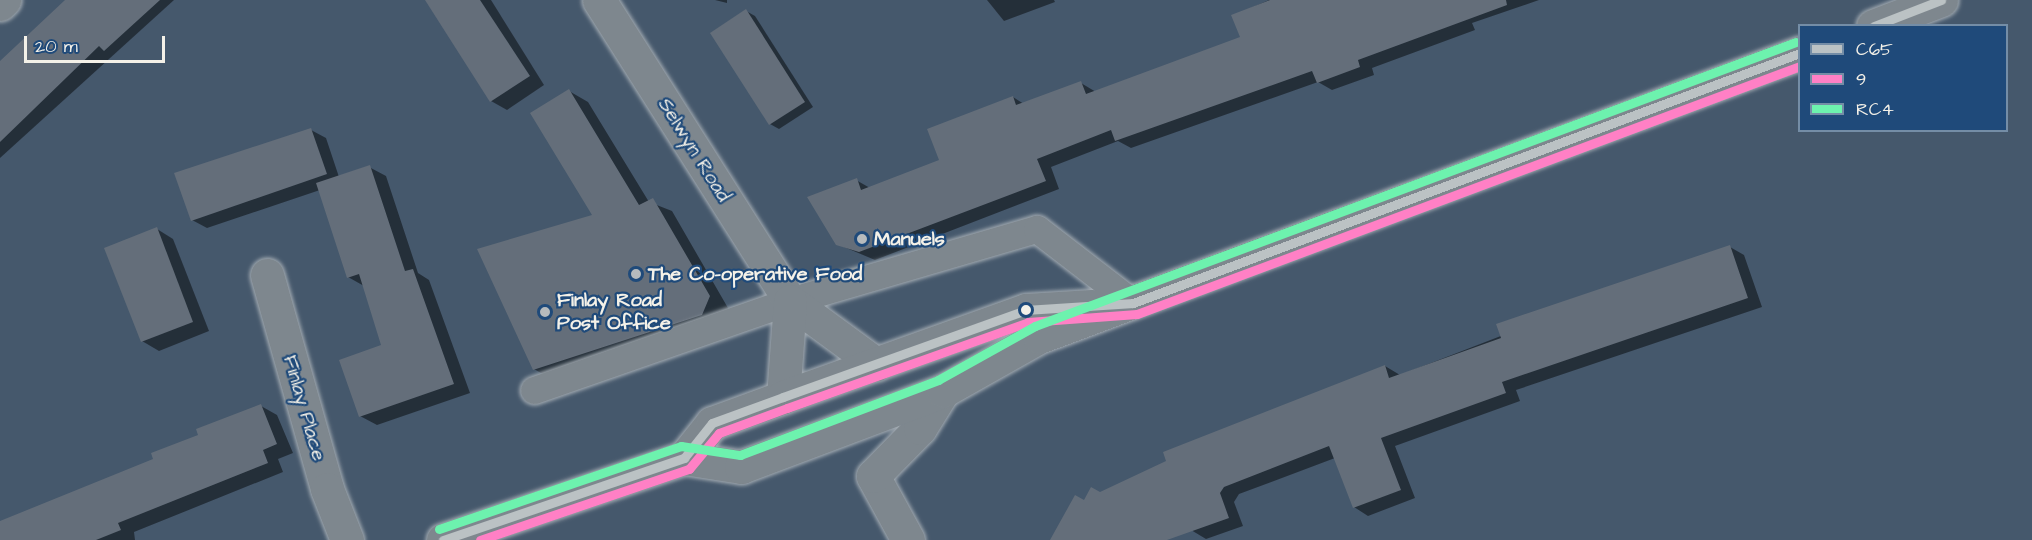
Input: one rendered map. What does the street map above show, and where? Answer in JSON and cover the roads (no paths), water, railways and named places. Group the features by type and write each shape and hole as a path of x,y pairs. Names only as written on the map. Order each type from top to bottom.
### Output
{"main road":[{"path":"0,4 4,0"},
{"name":"Selwyn Road","path":"599,0 790,301 876,364"},
{"path":"1878,24 1941,0"},
{"path":"442,540 684,458 741,467 942,391 1039,337 1798,55"},
{"name":"Finlay Place","path":"267,275 327,489 347,540"},
{"path":"783,397 790,301"},
{"path":"684,458 712,423 1026,310 1133,303"},
{"path":"908,540 873,476 920,428 942,391"}],"lane":[{"path":"534,390 790,301 1037,229 1133,303"}],"place":[{"name":"Manuels","path":"862,239"},
{"name":"The Co-operative Food","path":"636,274"},
{"name":"Finlay Road Post Office","path":"545,312"}]}
